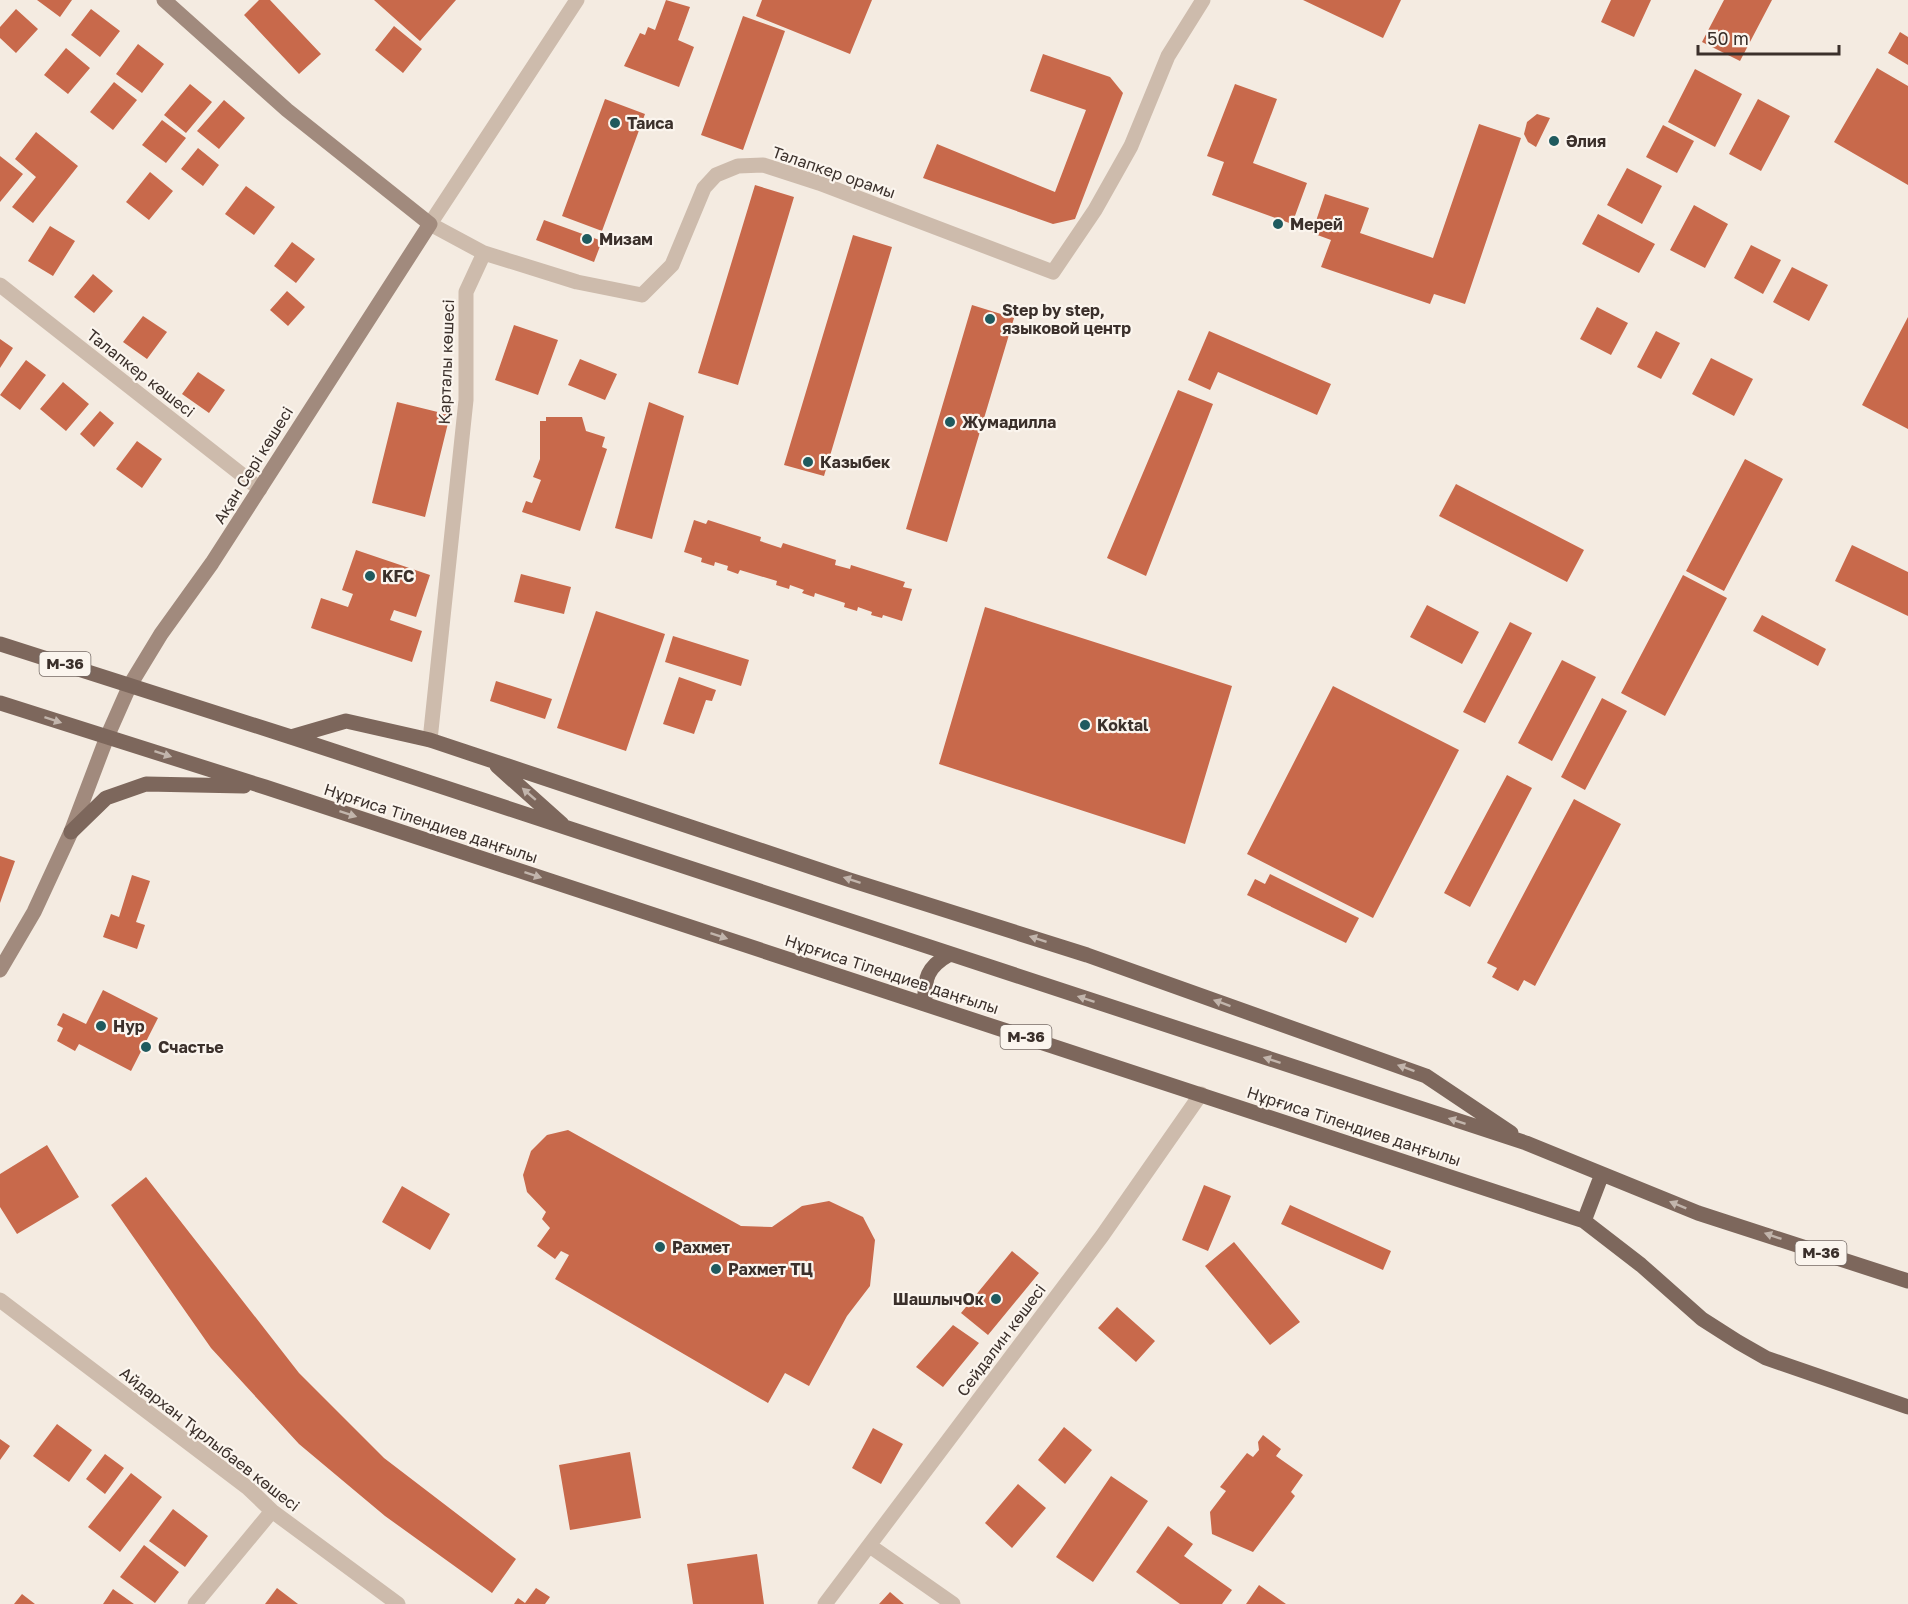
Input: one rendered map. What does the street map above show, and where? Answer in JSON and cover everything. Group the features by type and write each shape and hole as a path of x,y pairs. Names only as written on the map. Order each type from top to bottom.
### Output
{"main road":[{"name":"M-36","path":"0,644 291,737 1526,1143 1698,1213 1908,1281"},
{"name":"Нұрғиса Тілендиев даңғылы","path":"0,703 265,787 1584,1221 1641,1265 1702,1319 1766,1359 1908,1407"},
{"path":"291,737 346,721 430,740 850,880 1088,955 1426,1076 1526,1143"},
{"path":"491,760 567,828"},
{"path":"71,832 106,798 146,784 265,787"},
{"path":"925,1004 924,986 928,973 936,961 950,954"},
{"path":"1584,1221 1602,1174"}],"street":[{"path":"164,0 287,110 430,224 484,253"},
{"name":"Ақан Сері көшесі","path":"0,970 34,912 71,832 107,737 130,685 161,634 212,563 577,0"},
{"name":"Талапкер орамы","path":"484,253 577,282 642,295 672,265 704,188 716,175 738,166 763,165 1053,272 1095,210 1131,146 1168,56 1203,0"},
{"name":"Қарталы көшесі","path":"430,740 466,400 466,292 484,253"},
{"name":"Талапкер көшесі","path":"0,285 260,489"},
{"name":"Сейдалин көшесі","path":"825,1604 1102,1236 1201,1094"},
{"name":"Айдархан Тұрлыбаев көшесі","path":"0,1300 248,1488 272,1511 398,1604"},
{"path":"195,1604 272,1511"},
{"path":"870,1546 953,1604"}],"building":[{"path":"37,0 72,0 60,17"},
{"path":"259,0 270,0 321,54 299,74 244,15"},
{"path":"374,0 456,0 420,41"},
{"path":"666,0 690,7 678,40 694,47 679,87 624,66 640,33 645,35 648,27 655,30"},
{"path":"762,0 872,0 850,54 756,16"},
{"path":"1303,0 1401,0 1383,38"},
{"path":"1611,0 1651,0 1634,37 1601,22"},
{"path":"1724,0 1772,0 1740,61 1702,42"},
{"path":"16,9 38,29 16,53 0,38 0,27"},
{"path":"91,9 120,31 100,57 71,35"},
{"path":"743,16 785,31 743,150 701,135"},
{"path":"394,26 422,49 403,73 375,50"},
{"path":"1900,32 1908,37 1908,65 1888,53"},
{"path":"138,44 164,64 142,93 116,74"},
{"path":"66,48 90,68 68,94 44,75"},
{"path":"1043,54 1110,77 1123,93 1075,219 1053,224 923,178 937,144 1055,192 1086,110 1030,91"},
{"path":"1877,68 1908,86 1908,185 1834,142"},
{"path":"1695,69 1742,94 1715,147 1668,122"},
{"path":"114,82 137,100 113,130 90,112"},
{"path":"190,84 212,102 186,133 164,115"},
{"path":"1235,84 1277,99 1253,163 1307,183 1292,224 1212,195 1224,162 1207,156"},
{"path":"605,99 645,114 602,231 562,216"},
{"path":"1758,99 1790,116 1761,171 1729,154"},
{"path":"224,100 245,118 219,149 197,131"},
{"path":"1537,114 1550,118 1536,147 1528,142 1524,134 1527,122"},
{"path":"162,120 186,138 166,163 142,145"},
{"path":"1479,124 1521,138 1465,304 1434,294 1430,304 1321,267 1331,240 1312,233 1325,194 1369,208 1360,233 1433,258"},
{"path":"1663,125 1694,141 1677,173 1646,157"},
{"path":"36,132 78,166 33,223 12,207 36,177 15,159"},
{"path":"198,148 219,165 203,186 181,169"},
{"path":"0,156 23,174 0,202"},
{"path":"1627,168 1662,186 1642,224 1607,205"},
{"path":"150,172 173,191 149,220 126,202"},
{"path":"755,185 794,197 738,385 698,373"},
{"path":"246,186 275,207 254,235 225,214"},
{"path":"1694,205 1728,224 1705,268 1670,250"},
{"path":"1598,214 1655,244 1639,273 1582,244"},
{"path":"544,220 602,241 594,262 536,240"},
{"path":"50,226 75,241 53,276 28,261"},
{"path":"853,235 892,247 824,476 784,465"},
{"path":"292,242 315,259 296,283 274,266"},
{"path":"1751,245 1781,260 1763,294 1734,278"},
{"path":"1792,267 1828,285 1809,321 1773,302"},
{"path":"93,274 113,291 94,313 74,297"},
{"path":"287,291 305,307 288,326 270,310"},
{"path":"972,305 1014,318 947,542 906,529"},
{"path":"1597,307 1628,323 1611,355 1580,339"},
{"path":"143,316 167,332 147,359 123,342"},
{"path":"1908,317 1908,429 1862,405"},
{"path":"514,325 558,340 538,395 495,380"},
{"path":"1209,331 1331,384 1317,415 1218,372 1210,390 1188,380"},
{"path":"1656,331 1680,343 1661,379 1637,367"},
{"path":"0,339 13,348 0,368"},
{"path":"1711,358 1753,379 1734,416 1692,394"},
{"path":"580,359 617,374 605,400 568,385"},
{"path":"26,360 46,375 20,410 0,395"},
{"path":"198,372 225,390 209,413 182,394"},
{"path":"63,382 89,404 66,431 40,409"},
{"path":"1178,390 1213,404 1146,576 1107,558"},
{"path":"397,402 450,415 425,517 372,503"},
{"path":"649,402 684,416 652,539 615,528"},
{"path":"100,411 114,423 94,447 80,434"},
{"path":"546,417 582,417 586,431 605,437 602,447 607,449 580,531 522,512 526,501 532,503 541,480 533,477 540,459 540,421 546,421"},
{"path":"137,441 162,459 142,488 116,469"},
{"path":"1745,459 1783,479 1724,591 1686,571"},
{"path":"1456,484 1584,550 1567,582 1439,516"},
{"path":"694,520 706,524 708,520 761,537 760,541 781,548 783,543 836,560 835,565 850,569 851,565 905,582 903,587 912,589 902,621 883,615 882,618 871,615 872,612 858,607 857,611 844,607 845,603 815,593 814,597 802,593 804,590 790,585 789,589 776,585 777,581 740,570 738,574 727,570 728,566 715,562 714,566 701,562 702,558 684,552"},
{"path":"1852,545 1908,572 1908,616 1835,581"},
{"path":"356,550 430,575 416,617 394,610 390,620 422,631 412,662 311,628 321,598 348,607 353,594 342,590"},
{"path":"521,574 571,587 564,614 514,602"},
{"path":"1683,575 1727,598 1665,716 1621,693"},
{"path":"1427,605 1479,632 1462,664 1410,637"},
{"name":"Koktal","path":"985,607 1232,686 1185,844 939,764"},
{"path":"596,611 665,634 626,751 557,728"},
{"path":"1762,615 1826,649 1818,666 1753,631"},
{"path":"1510,622 1532,633 1485,723 1463,712"},
{"path":"673,636 749,660 741,686 665,662"},
{"path":"1562,660 1596,677 1552,761 1518,743"},
{"path":"679,677 716,690 712,701 706,700 694,734 663,724"},
{"path":"496,681 552,699 545,719 490,701"},
{"path":"1333,686 1459,750 1373,918 1247,854"},
{"path":"1602,698 1627,711 1585,790 1561,777"},
{"path":"1507,775 1532,788 1470,907 1444,893"},
{"path":"1574,799 1621,824 1535,986 1524,980 1518,991 1492,977 1497,968 1487,963"},
{"path":"0,856 15,861 0,903"},
{"path":"1270,874 1359,918 1346,943 1247,895 1255,879 1265,884"},
{"path":"132,875 150,881 136,922 145,925 137,949 103,937 111,914 119,917"},
{"path":"103,990 158,1018 131,1071 79,1044 75,1051 57,1041 63,1028 57,1025 63,1013 86,1024"},
{"name":"Рахмет ТЦ","path":"568,1130 741,1226 772,1227 802,1206 829,1201 863,1217 875,1240 870,1286 847,1316 809,1386 785,1373 768,1403 555,1279 569,1255 561,1251 555,1259 537,1246 550,1228 542,1219 546,1212 527,1192 523,1175 531,1151 547,1135"},
{"path":"47,1145 79,1197 17,1234 0,1207 0,1174"},
{"path":"146,1177 299,1373 384,1458 516,1559 492,1593 385,1516 299,1444 211,1348 111,1205"},
{"path":"1204,1185 1231,1196 1208,1251 1182,1240"},
{"path":"402,1186 450,1214 430,1250 382,1222"},
{"path":"1290,1205 1391,1251 1383,1270 1281,1224"},
{"path":"1234,1242 1300,1322 1270,1345 1205,1266"},
{"path":"1012,1251 1039,1273 988,1335 961,1313"},
{"path":"1117,1307 1155,1341 1136,1362 1098,1328"},
{"path":"953,1325 979,1343 943,1387 916,1367"},
{"path":"57,1424 92,1450 69,1482 33,1456"},
{"path":"1064,1427 1092,1450 1065,1484 1038,1460"},
{"path":"873,1428 903,1444 881,1484 852,1468"},
{"path":"1263,1435 1281,1449 1276,1456 1303,1475 1291,1492 1295,1496 1253,1552 1212,1534 1210,1512 1226,1491 1220,1487 1247,1453 1253,1457 1259,1450 1258,1442"},
{"path":"0,1439 10,1446 0,1460"},
{"path":"630,1452 641,1518 570,1530 559,1465"},
{"path":"105,1454 124,1468 105,1494 86,1479"},
{"path":"131,1473 162,1497 120,1552 88,1527"},
{"path":"1111,1476 1148,1501 1093,1582 1056,1557"},
{"path":"1018,1484 1046,1508 1012,1548 985,1523"},
{"path":"173,1509 208,1536 185,1567 149,1541"},
{"path":"1168,1526 1193,1544 1184,1556 1232,1590 1222,1604 1180,1604 1136,1572"},
{"path":"144,1545 179,1572 155,1603 120,1577"},
{"path":"757,1554 764,1604 693,1604 687,1564"},
{"path":"1259,1585 1286,1604 1246,1604"},
{"path":"277,1588 298,1604 265,1604"},
{"path":"536,1588 550,1597 545,1604 514,1604 518,1598 525,1603"},
{"path":"113,1589 134,1604 103,1604"},
{"path":"890,1592 904,1604 879,1604"},
{"path":"22,1594 35,1604 14,1604"}],"place":[{"name":"Таиса","path":"615,123"},
{"name":"Әлия","path":"1554,141"},
{"name":"Мерей","path":"1278,224"},
{"name":"Мизам","path":"587,239"},
{"name":"Step by step, языковой центр","path":"990,319"},
{"name":"Жумадилла","path":"950,422"},
{"name":"Казыбек","path":"808,462"},
{"name":"KFC","path":"370,576"},
{"name":"Koktal","path":"1085,725"},
{"name":"Нур","path":"101,1026"},
{"name":"Счастье","path":"146,1047"},
{"name":"Рахмет","path":"660,1247"},
{"name":"Рахмет ТЦ","path":"716,1269"},
{"name":"ШашлычОк","path":"996,1299"}]}
